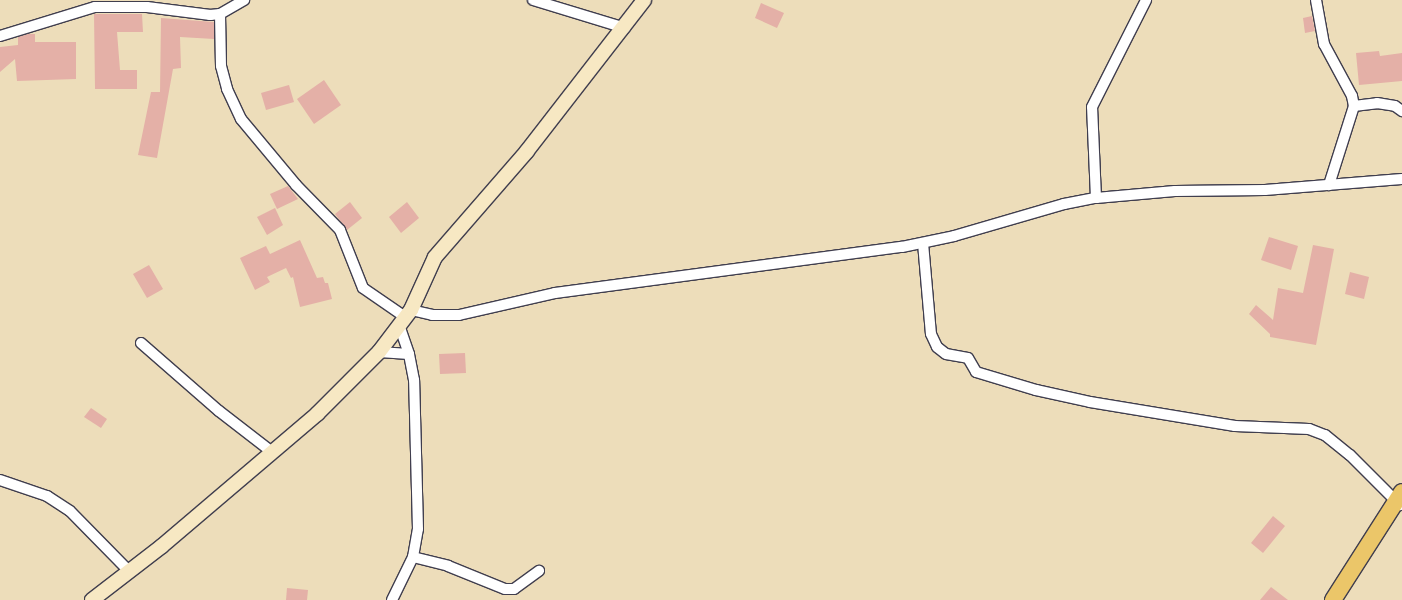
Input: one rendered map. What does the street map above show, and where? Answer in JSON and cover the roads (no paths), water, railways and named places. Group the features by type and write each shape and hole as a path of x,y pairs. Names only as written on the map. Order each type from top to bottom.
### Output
{"main road":[{"path":"1333,600 1400,500"}],"street":[{"path":"0,36 94,7 147,7 210,15 220,14 244,0"},
{"path":"533,0 624,28"},
{"path":"92,600 129,571 317,414 378,352 405,317 435,257 527,151 624,28 644,0"},
{"path":"1096,198 1092,107 1146,0"},
{"path":"1316,0 1324,44 1352,96 1354,106 1329,185"},
{"path":"220,14 221,66 226,89 241,119 296,185 340,230 364,288 405,317 459,315 563,292 812,261 923,243 1064,204 1096,198 1175,191 1265,190 1402,179"},
{"path":"1354,106 1377,103 1395,106 1402,110"},
{"path":"923,243 931,334 937,347 946,354 968,358 976,372 1036,390 1090,402 1235,426 1309,429 1325,435 1350,455 1400,500"},
{"path":"392,600 413,557 418,529 414,380 405,317"},
{"path":"140,343 219,411 272,452"},
{"path":"378,352 410,354"},
{"path":"0,480 47,496 70,512 129,571"},
{"path":"413,557 448,566 505,589 514,589 540,571"}]}
